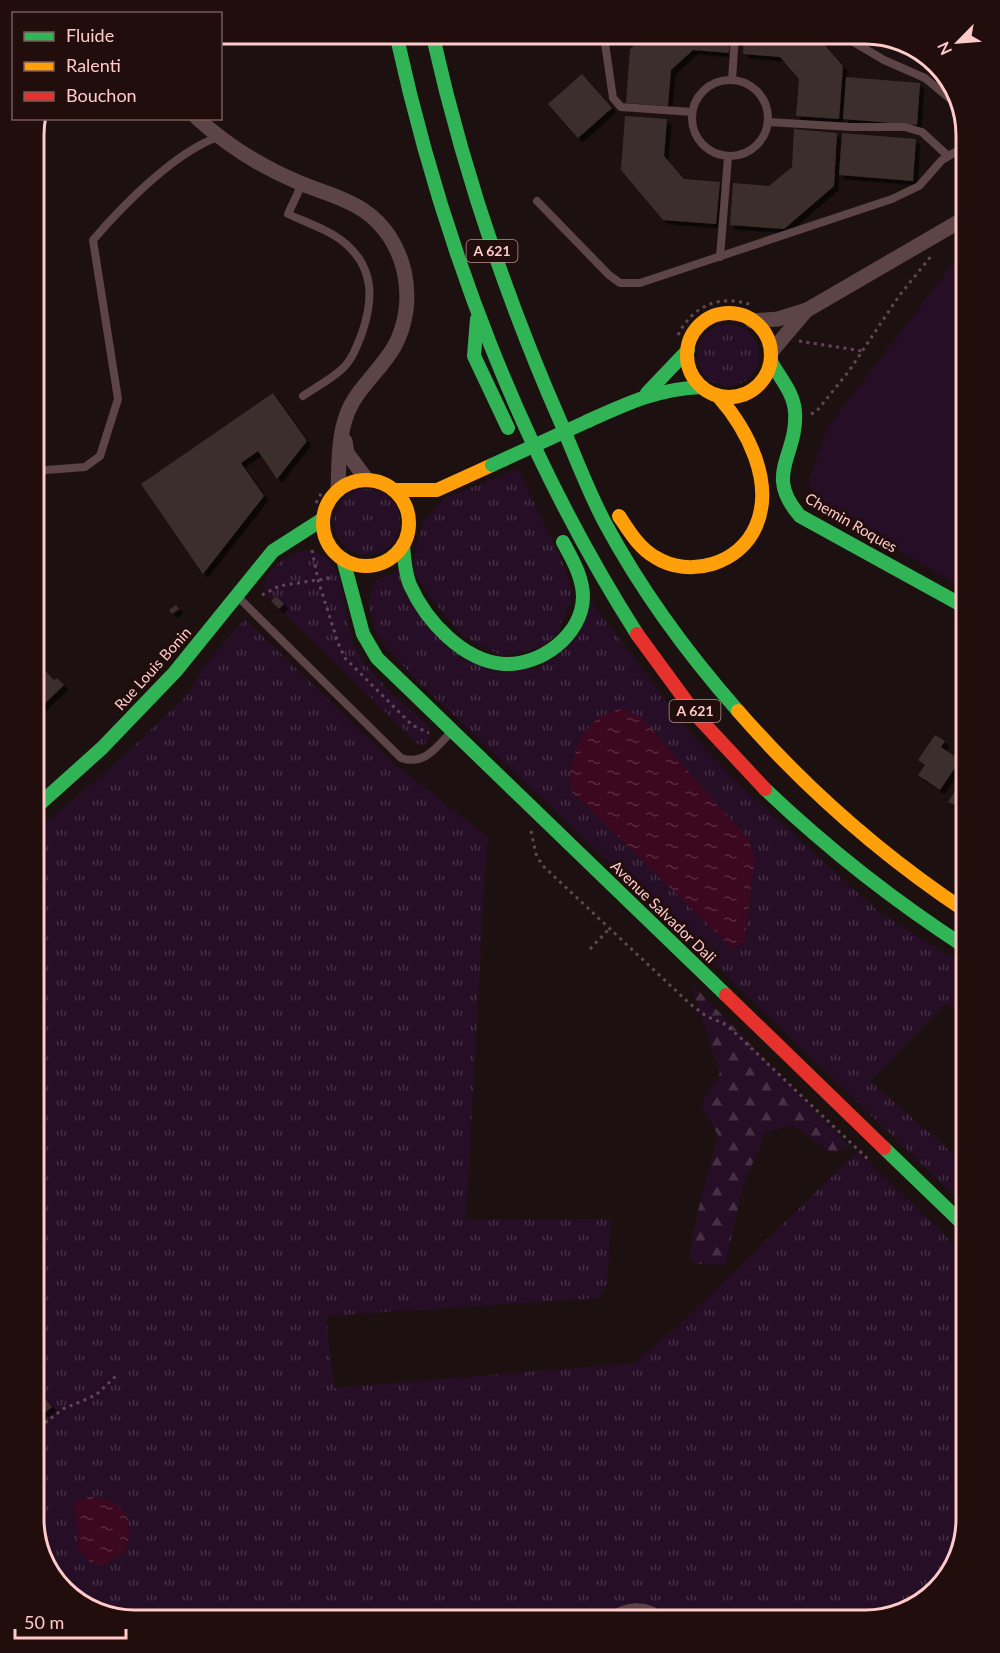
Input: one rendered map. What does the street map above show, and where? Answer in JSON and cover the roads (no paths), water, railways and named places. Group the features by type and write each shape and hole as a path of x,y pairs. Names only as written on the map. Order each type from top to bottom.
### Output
{"main road":[{"name":"A 621","path":"399,44 431,173 478,316 556,490 618,607 687,703 727,750 798,820 890,897 956,941"},
{"name":"A 621","path":"435,44 465,165 508,302 606,524 655,606 741,714 858,833 932,890 956,905"},
{"path":"645,395 688,350 695,331 712,317 730,314 752,321 762,329 771,357 793,397 796,416"},
{"path":"478,316 474,356 525,464"},
{"path":"614,505 630,536 646,551 663,562 684,567 703,567 724,561 740,548 755,526 760,506 759,479 750,442 736,415 718,396 702,387 690,370 688,350"},
{"path":"718,396 736,397 753,390 761,383 771,357"},
{"path":"409,520 437,490 645,395 672,388 702,387"},
{"path":"753,390 773,394 796,416"},
{"name":"Chemin Roques","path":"796,416 783,467 784,496 790,507 800,516 956,602"},
{"path":"575,457 597,475 602,485"},
{"path":"403,545 388,560 371,566 353,564 343,559 329,544 323,519 332,486 367,480 382,482 395,490 405,504 409,520 403,545 405,568 410,585 419,601 444,632 465,650 481,659 502,664 520,663 542,656 559,645 576,622 583,599 578,569 556,528"},
{"path":"395,490 437,490"},
{"name":"Rue Louis Bonin","path":"44,800 102,748 175,672 273,551 323,519"},
{"path":"288,542 329,544"},
{"name":"Avenue Salvador Dali","path":"343,559 363,634 377,658 956,1217"},
{"path":"356,606 359,589 371,566"}],"street":[{"path":"199,120 218,138 260,165 363,210 381,225 395,246 405,269 408,297 404,323 394,347 347,411 332,486"},
{"path":"752,321 773,320 807,310 956,223"},
{"path":"771,357 786,331 807,310"},
{"path":"343,427 347,453 367,480"}],"lane":[{"path":"605,44 613,98 621,108 692,112"},
{"path":"732,80 734,44"},
{"path":"857,44 884,60 925,78 948,97"},
{"path":"732,80 745,83 756,90 764,101 768,122 762,139 753,149 741,155 728,157 716,154 698,140 693,129 692,112 700,94 709,86 732,80"},
{"path":"768,122 852,127 905,127 922,132 948,156"},
{"path":"44,470 85,467 100,456 118,399 93,240 129,201 199,144 218,138"},
{"path":"537,201 609,275 620,283 640,284 892,199 919,186 948,156 956,151"},
{"path":"720,257 728,157"},
{"path":"302,184 288,214 336,236 348,245 366,272 372,291 368,314 355,351 343,369 303,396"},
{"path":"236,596 401,758 424,759 452,731"},
{"path":"627,1610 645,1606 652,1610"}],"water":[{"path":"622,708 641,717 748,839 755,859 744,943 732,948 572,792 571,769 576,749 584,733 595,721"},
{"path":"93,1496 105,1499 121,1508 128,1521 129,1539 126,1551 102,1566 91,1563 77,1548 78,1530 74,1505 79,1500"}]}
